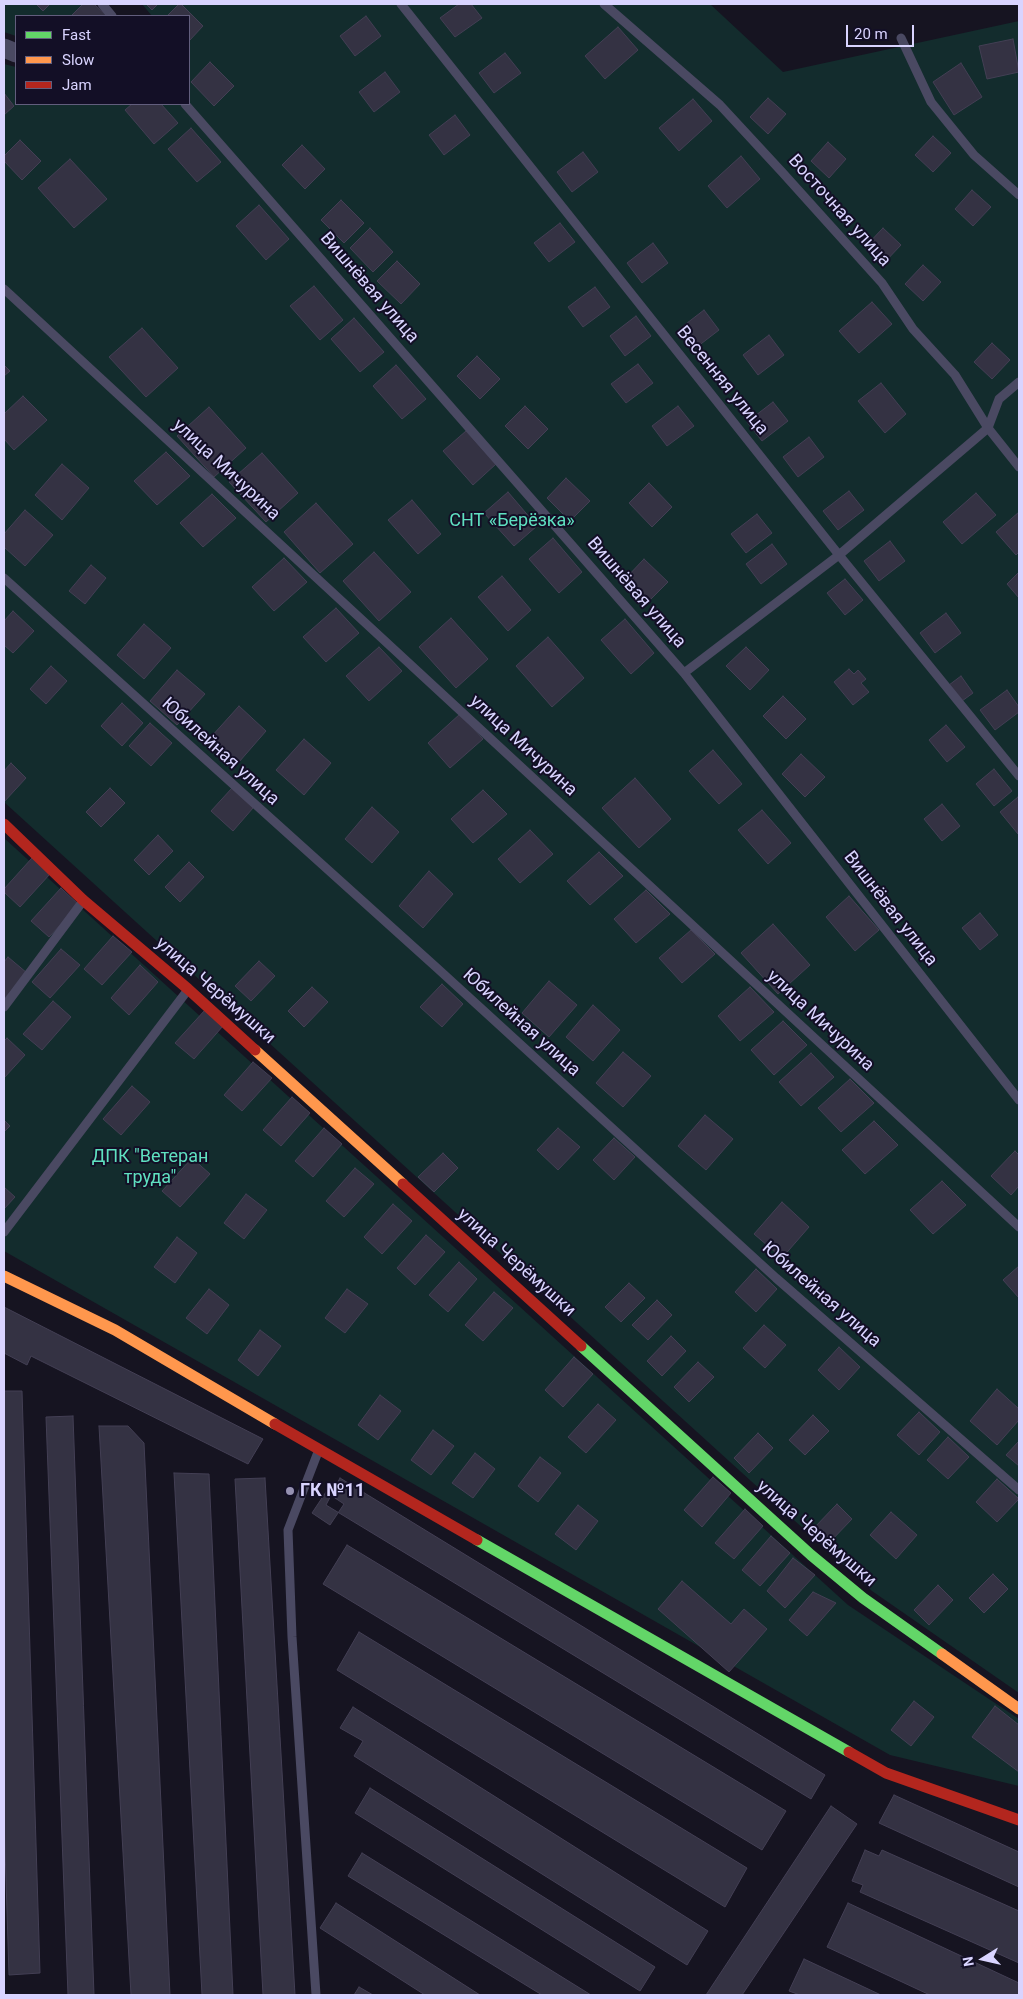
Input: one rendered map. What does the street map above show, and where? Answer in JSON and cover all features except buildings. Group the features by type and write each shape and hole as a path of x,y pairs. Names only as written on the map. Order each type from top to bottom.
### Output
{"street":[{"name":"улица Черёмушки","path":"4,826 83,900 188,989 811,1555 862,1598 1019,1708"},
{"path":"4,1276 114,1330 319,1450 886,1773 1019,1820"}],"lane":[{"path":"102,4 111,15"},
{"name":"Весенняя улица","path":"401,4 839,554 1019,776"},
{"name":"Восточная улица","path":"604,4 720,105 789,179 882,284 913,329 955,375 988,428 1019,467"},
{"path":"901,38 931,102 974,155 1019,195"},
{"name":"Вишнёвая улица","path":"186,105 684,673 1019,1100"},
{"name":"улица Мичурина","path":"4,289 1019,1227"},
{"path":"684,673 839,554 988,428 999,399 1019,382"},
{"name":"Юбилейная улица","path":"4,578 437,968 776,1278 1019,1490"},
{"path":"4,1007 83,900"},
{"path":"4,1232 188,989"},
{"path":"316,1995 292,1637 288,1530 319,1450"}],"green space":[{"path":"4,4 90,4 100,15 15,15 15,36 4,32"},
{"name":"СНТ «Берёзка»","path":"142,4 710,4 783,72 1019,21 1019,1693 872,1591 4,802 4,64 15,67 15,105 190,105 190,15 151,15"},
{"name":"ДПК \"Ветеран труда\"","path":"4,838 848,1605 1019,1719 1019,1786 890,1755 4,1251"}],"traffic: fast":[{"path":"581,1346 811,1555 863,1598 942,1654"},
{"path":"477,1540 849,1752"}],"traffic: slow":[{"path":"255,1050 403,1184"},
{"path":"4,1276 115,1330 275,1424"},
{"path":"942,1654 1019,1709"}],"traffic: jam":[{"path":"4,824 83,900 188,989 255,1050"},
{"path":"403,1184 581,1346"},
{"path":"275,1424 477,1540"},
{"path":"849,1752 886,1773 1019,1820"}],"place":[{"name":"ГК №11","path":"290,1491"}]}
